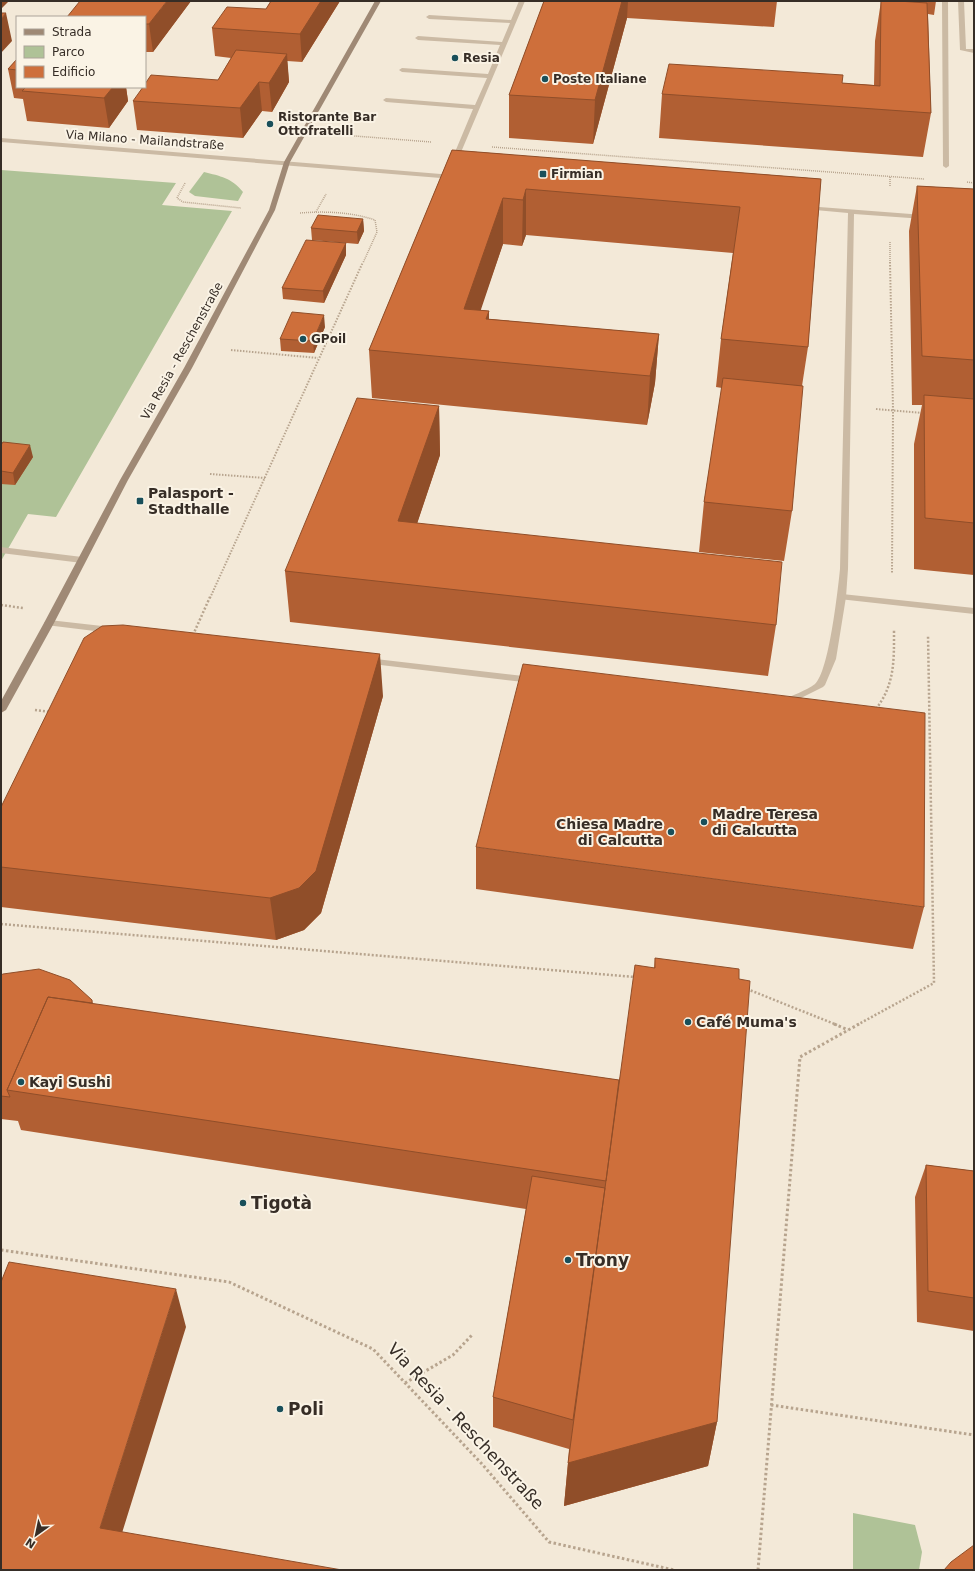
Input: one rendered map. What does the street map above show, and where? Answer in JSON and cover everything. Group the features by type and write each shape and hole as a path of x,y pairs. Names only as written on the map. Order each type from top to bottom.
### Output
{"main road":[{"name":"Via Resia - Reschenstraße","path":"1,710 49,623 124,480 188,368 272,210 287,162 378,1"}],"street":[{"path":"448,176 522,1"},
{"path":"945,1 946,166"},
{"path":"961,1 963,50 974,51"},
{"path":"428,16 513,22"},
{"path":"418,38 504,44"},
{"path":"402,70 490,76"},
{"path":"386,100 477,107"},
{"name":"Via Milano - Mailandstraße","path":"1,140 287,162 461,178"},
{"path":"801,208 930,218"},
{"path":"778,703 786,703 820,685 831,658 842,597 848,406 851,212"},
{"path":"1,550 82,560"},
{"path":"842,597 974,611"},
{"path":"49,623 121,632"},
{"path":"356,660 544,682"}],"path":[{"path":"355,136 928,180"},
{"path":"872,712 886,697 891,684 894,664 892,575 893,410 890,177"},
{"path":"966,182 974,183"},
{"path":"191,640 318,358 377,232"},
{"path":"229,350 318,358"},
{"path":"848,406 930,414"},
{"path":"210,474 265,478"},
{"path":"758,1570 800,1057 934,983 927,606"},
{"path":"1,924 637,977"},
{"path":"740,986 849,1030"},
{"name":"Via Resia - Reschenstraße","path":"1,1250 229,1282 373,1349 482,1464 550,1542 674,1570"},
{"path":"405,1382 453,1355 473,1334"},
{"path":"771,1405 974,1434"}],"green space":[{"path":"1,170 176,183 162,205 232,211 56,517 28,514 1,561"},
{"path":"204,172 220,176 239,187 243,192 238,201 195,196 189,192"},
{"path":"853,1513 915,1525 922,1552 919,1570 853,1570"}],"building":[{"path":"80,1 167,1 149,24 146,24 146,16 68,16"},
{"path":"271,1 321,1 300,34 212,28 227,7 266,9"},
{"path":"544,1 622,1 595,100 509,95"},
{"path":"881,1 927,3 931,113 662,94 669,64 843,75 842,83 880,86"},
{"path":"1,13 6,13 1,19"},
{"path":"236,50 287,54 269,83 259,82 240,108 133,101 142,88 146,88 146,82 151,75 218,80"},
{"path":"16,60 16,70 8,69"},
{"path":"25,88 112,88 104,98 22,91"},
{"path":"452,150 821,179 808,347 721,339 740,207 526,189 523,200 503,198 464,309 489,311 486,319 659,334 650,376 369,350"},
{"path":"917,186 974,189 974,360 922,356"},
{"path":"318,215 363,219 357,232 311,228"},
{"path":"306,240 346,243 323,291 282,288"},
{"path":"292,312 324,315 313,341 280,339"},
{"path":"723,378 803,386 792,511 704,502"},
{"path":"924,395 974,399 974,523 925,518"},
{"path":"357,398 439,406 398,521 782,562 776,625 285,571"},
{"path":"3,442 30,445 13,473 1,471 1,445"},
{"path":"123,625 380,654 316,871 299,888 270,898 1,867 1,807 84,638 102,626"},
{"name":"Madre Teresa di Calcutta","path":"523,664 925,713 924,907 476,847"},
{"path":"655,958 739,969 739,979 750,981 717,1422 568,1463 635,965 655,968"},
{"path":"39,969 70,980 92,1000 92,1003 48,997 7,1090 10,1097 1,1096 1,975"},
{"path":"48,997 619,1080 606,1181 7,1090"},
{"path":"926,1165 974,1171 974,1298 928,1291"},
{"path":"532,1176 605,1188 573,1420 493,1397"},
{"path":"9,1262 176,1289 100,1528 342,1570 1,1570 1,1282"},
{"path":"974,1545 974,1570 944,1570 951,1562"}],"place":[{"name":"Resia","path":"455,58"},
{"name":"Poste Italiane","path":"545,79"},
{"name":"Ristorante Bar Ottofratelli","path":"270,124"},
{"name":"Firmian","path":"543,174"},
{"name":"GPoil","path":"303,339"},
{"name":"Palasport - Stadthalle","path":"140,501"},
{"name":"Madre Teresa di Calcutta","path":"704,822"},
{"name":"Chiesa Madre di Calcutta","path":"671,832"},
{"name":"Café Muma's","path":"688,1022"},
{"name":"Kayi Sushi","path":"21,1082"},
{"name":"Tigotà","path":"243,1203"},
{"name":"Trony","path":"568,1260"},
{"name":"Poli","path":"280,1409"}]}
